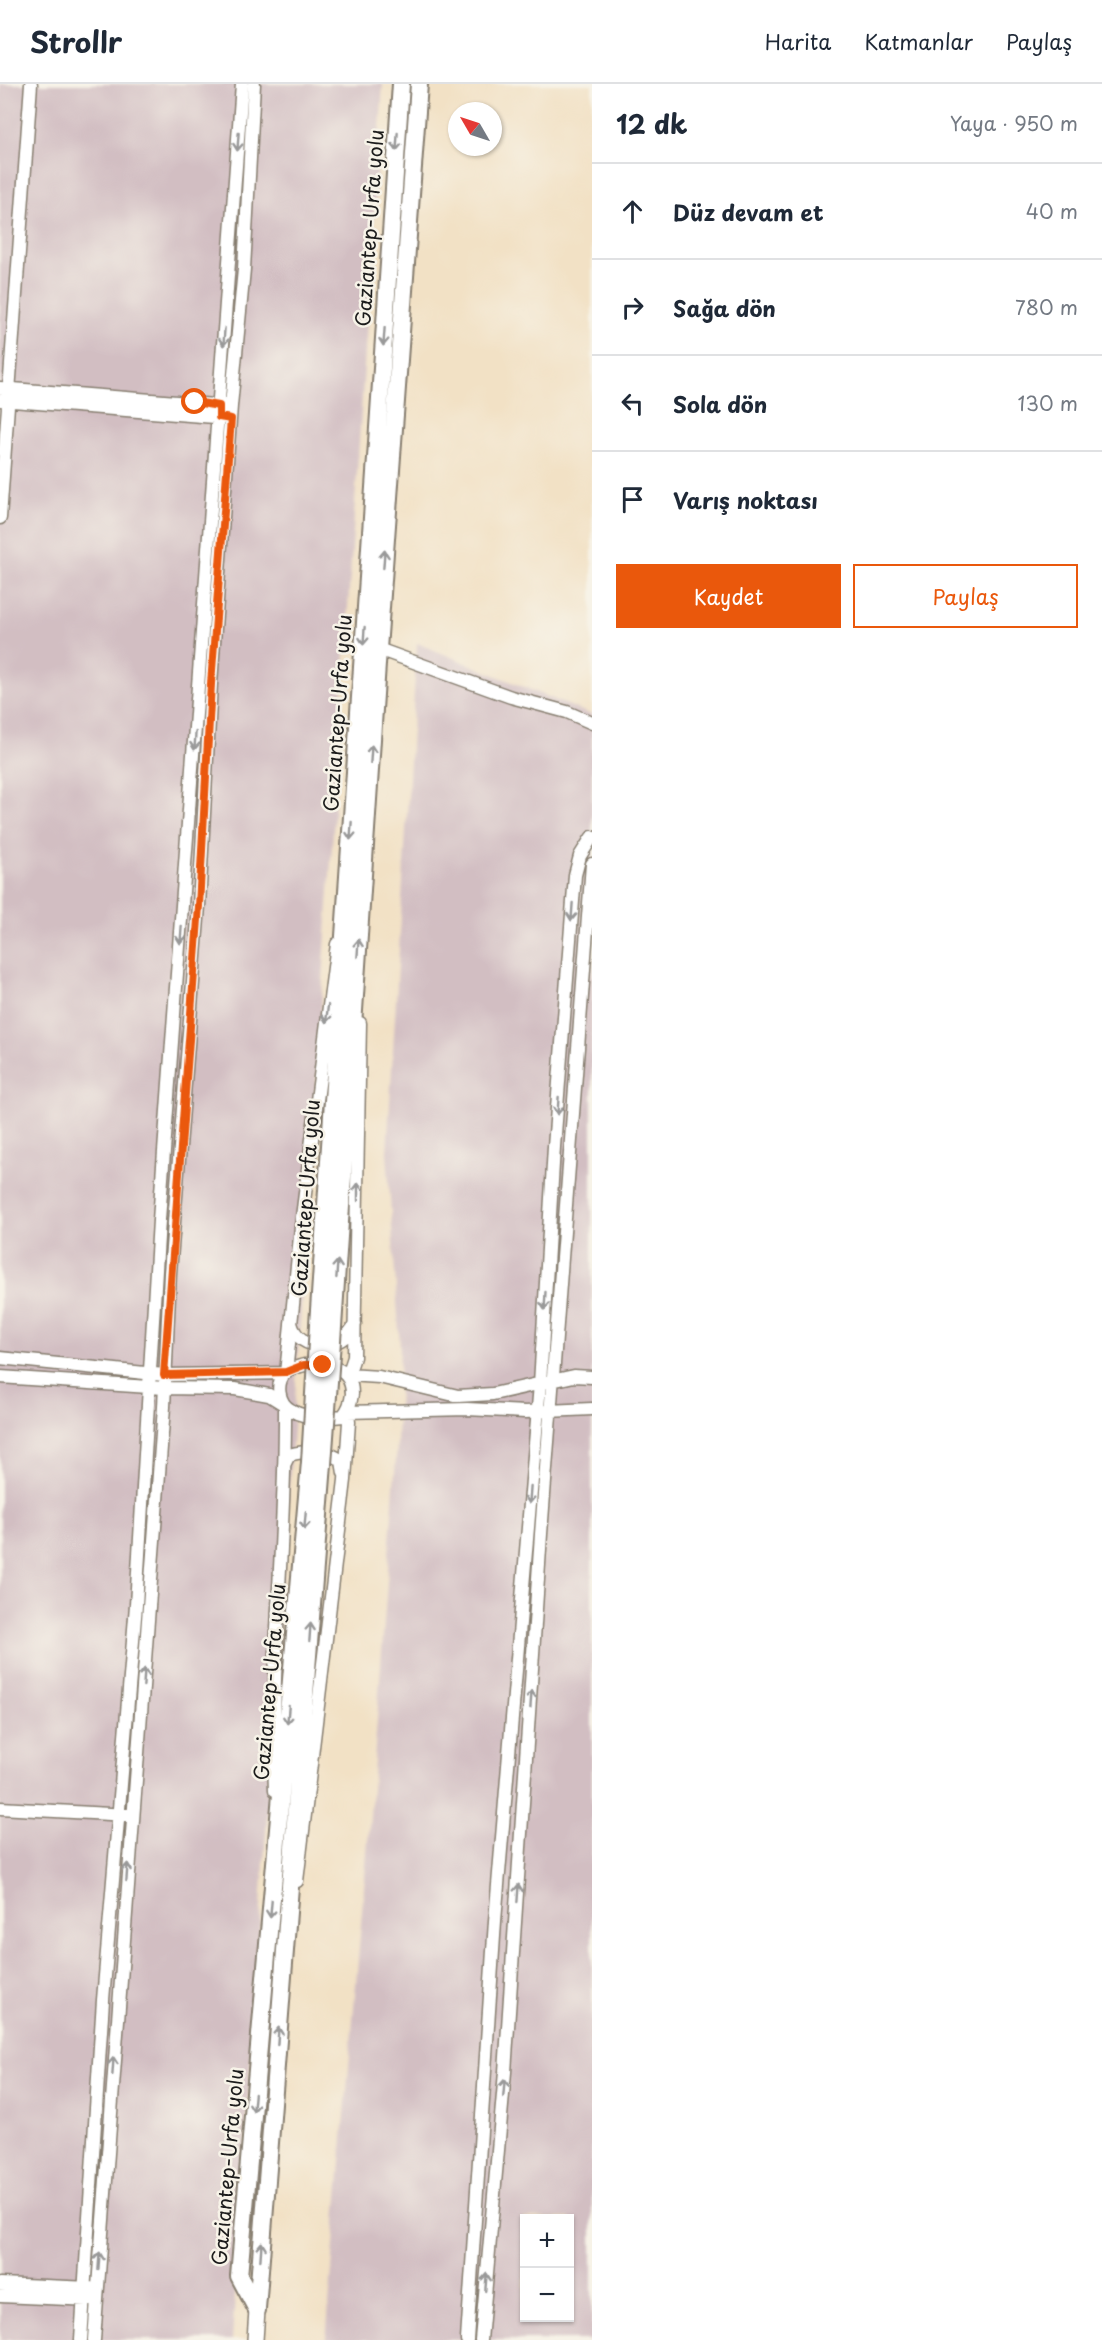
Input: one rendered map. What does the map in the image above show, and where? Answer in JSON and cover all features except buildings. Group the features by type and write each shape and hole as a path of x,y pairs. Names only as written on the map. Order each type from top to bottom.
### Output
{"highway":[{"name":"Gaziantep-Urfa yolu","path":"257,2310 285,1947 326,1326 347,894 401,84"},
{"name":"Gaziantep-Urfa yolu","path":"326,1326 356,977 419,84"},
{"name":"Gaziantep-Urfa yolu","path":"257,2310 239,2276 277,1841 317,1463"}],"main road":[{"name":"Gaziantep-Urfa yolu","path":"255,2340 257,2310"}],"street":[{"path":"0,518 5,394 31,84"},
{"path":"81,2340 90,2294 126,1815 164,1381 199,906 242,84"},
{"path":"126,1815 149,1373 225,412 244,269 254,84"},
{"path":"5,394 225,412"},
{"path":"378,649 511,696 567,712 592,723"},
{"path":"467,2340 495,1921 540,1384 554,1147 575,875 580,856 592,837"},
{"path":"481,2340 506,2061 550,1410 592,864"},
{"path":"277,1841 273,1747 274,1689 285,1405 279,1390 280,1381 286,1372 333,967 347,894"},
{"path":"0,1358 149,1373 164,1381 269,1395 297,1413 316,1417 343,1416 351,1400 352,1385 348,1376 354,1357 360,1058 360,1015 356,977"},
{"path":"291,1322 294,1334 301,1340 321,1345 344,1340 351,1333 355,1322"},
{"path":"0,1377 149,1386 164,1381 286,1372 304,1365 323,1365 335,1368 348,1376 379,1377 458,1396 493,1394 574,1376 592,1377"},
{"path":"346,1412 467,1409 537,1411 592,1408"},
{"path":"285,1947 301,1862 314,1730 345,1480 349,1422 346,1412"},
{"path":"284,1465 289,1455 321,1450 342,1461 345,1480"},
{"path":"0,1808 126,1815"},
{"path":"0,2284 90,2294"},
{"path":"0,2296 90,2294"},
{"path":"90,2294 94,2340"}],"shaded area":[{"path":"0,84 383,84 232,2340 0,2340"},
{"path":"417,643 592,715 592,2340 326,2340 370,1816 397,1445 400,1347 387,1153"}],"route":[{"path":"195,402 219,406 219,417 231,419 211,684 199,906 164,1375 286,1372 304,1365 323,1365"}]}
